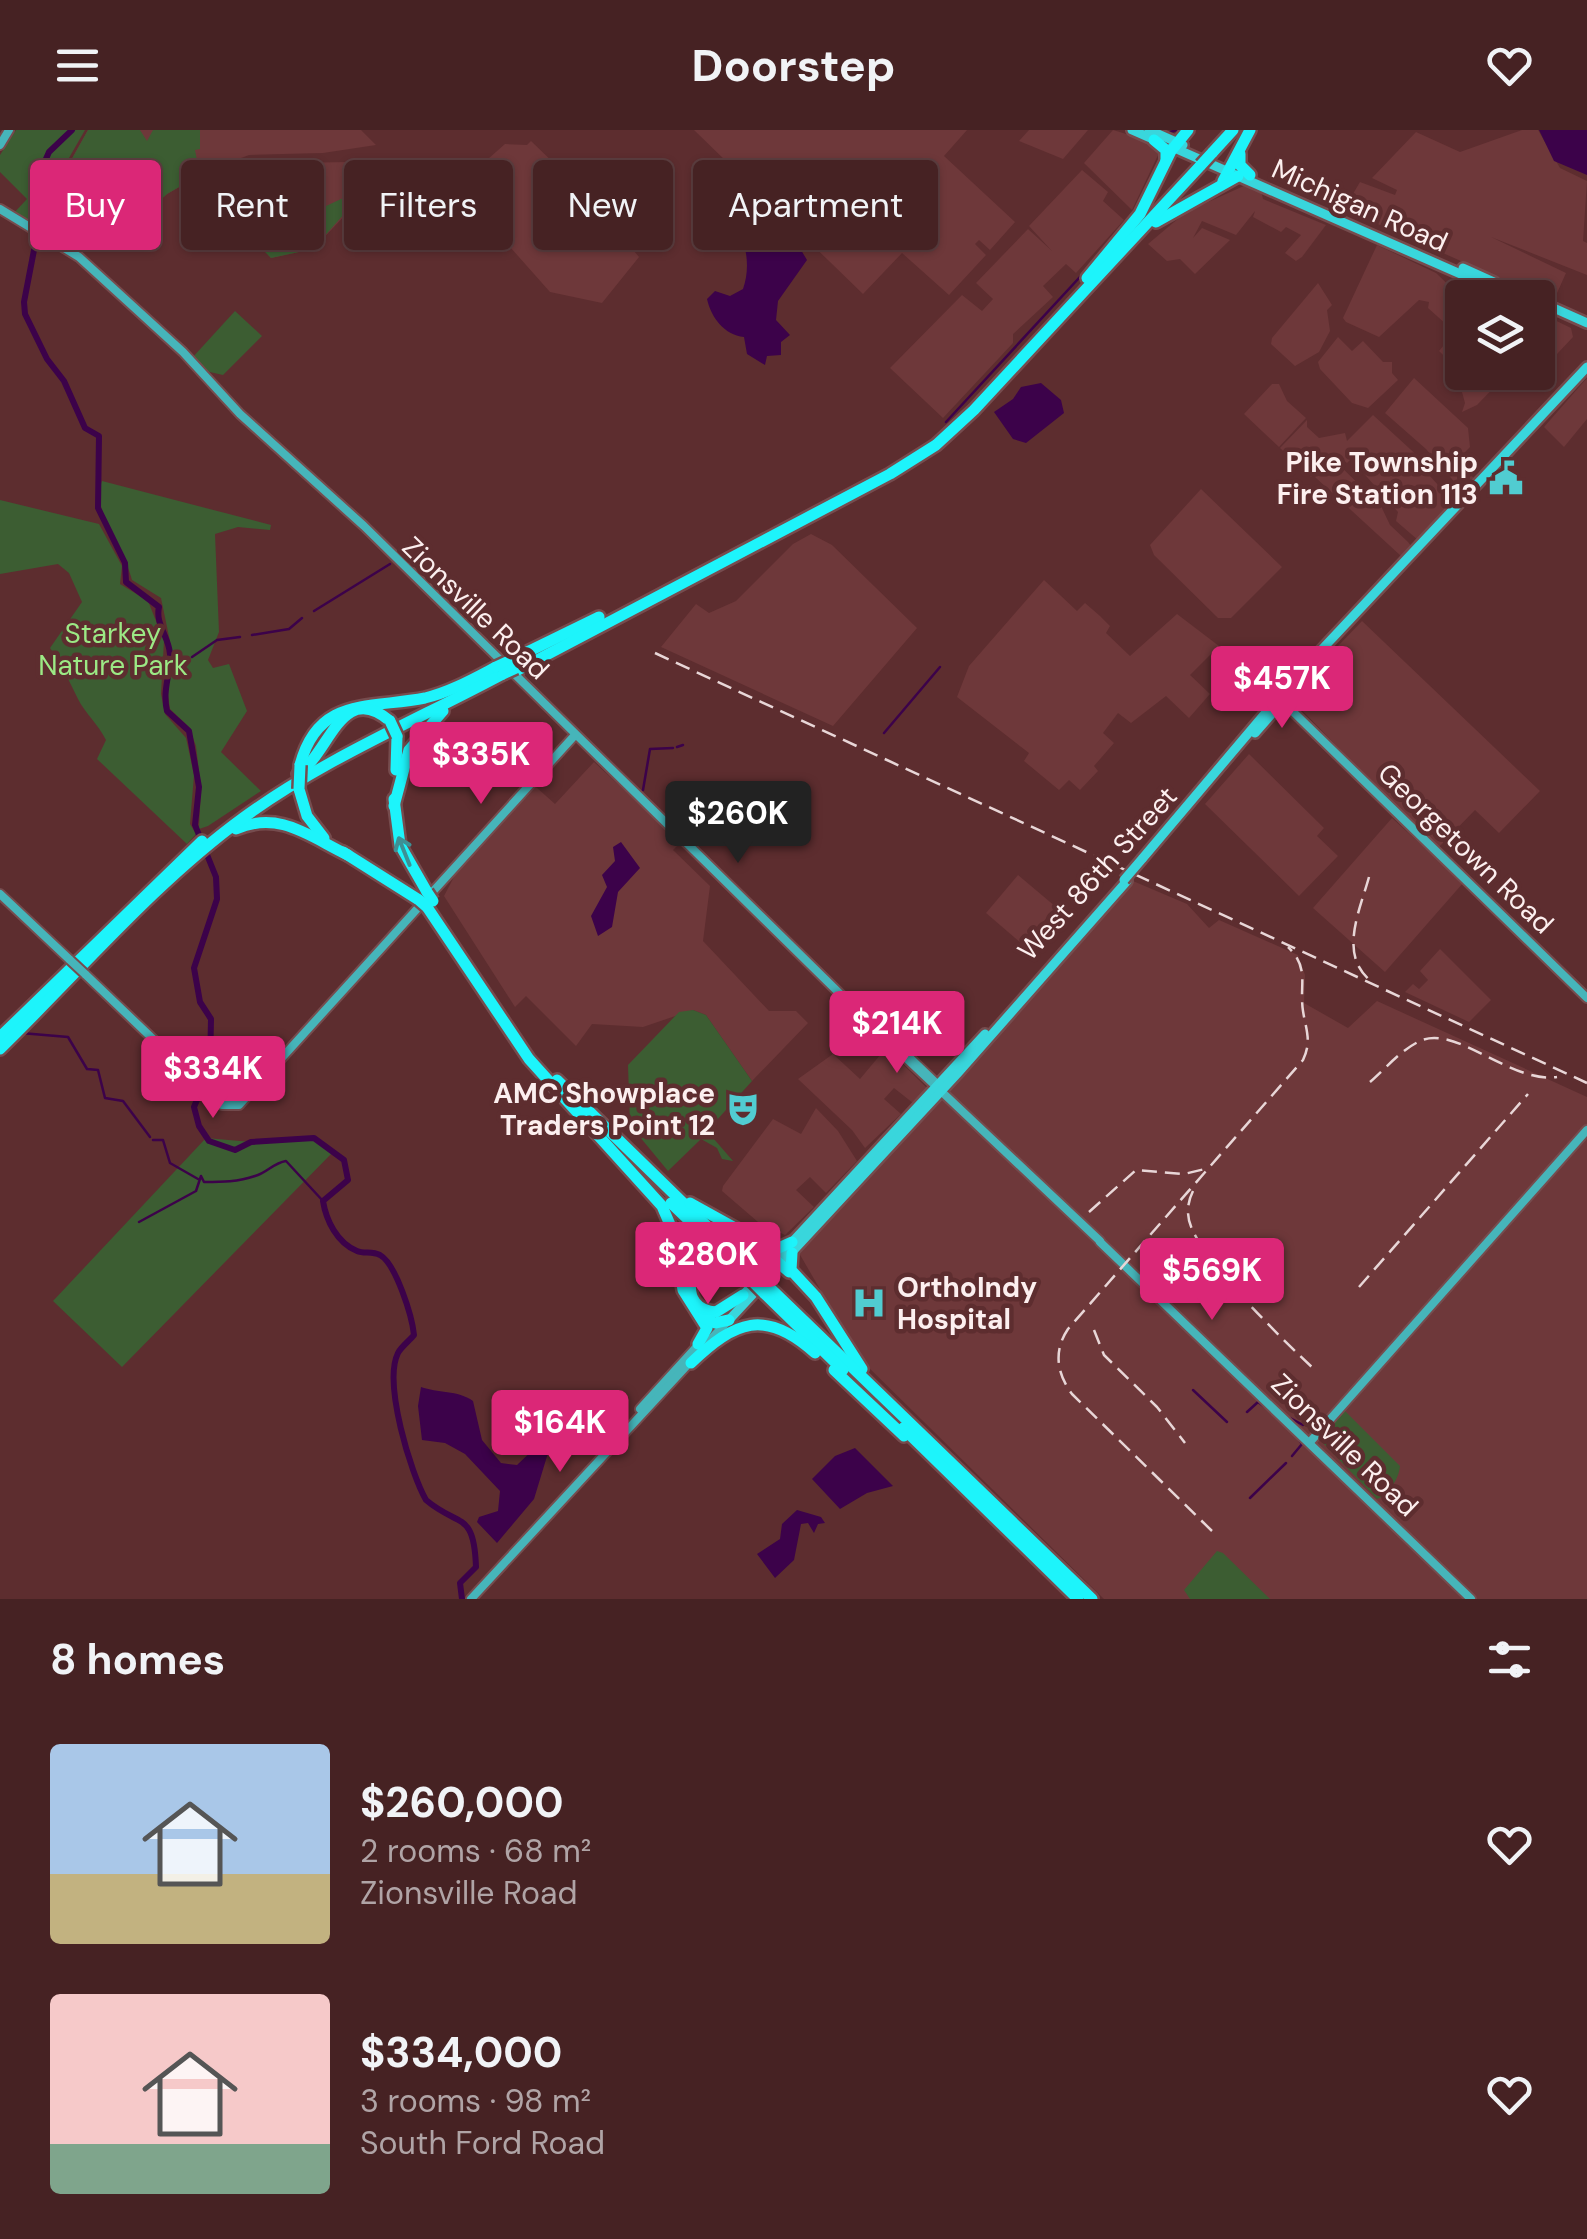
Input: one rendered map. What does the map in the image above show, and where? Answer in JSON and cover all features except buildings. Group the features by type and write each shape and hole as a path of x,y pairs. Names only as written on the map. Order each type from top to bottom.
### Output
{"highway":[{"path":"1087,278 1142,212 1173,143 1186,130"},
{"path":"601,620 708,569 933,447 974,410 1081,295 1224,130"},
{"path":"1208,152 1233,130"},
{"path":"1238,173 1240,154 1250,130"},
{"path":"1152,135 1166,151 1164,167"},
{"path":"1081,295 1161,217 1238,173 1240,154"},
{"path":"0,1049 11,1032 192,857 295,784 631,601 890,466 933,438 962,413 1198,163"},
{"path":"348,855 314,827 294,785 316,732 344,710 432,696 507,669"},
{"path":"214,839 294,785 507,669"},
{"path":"394,806 402,764 422,730 446,709 507,669"},
{"path":"294,785 316,761 334,726 346,715 370,710 390,722 397,736 394,806 402,850 426,900 515,1041 662,1206 674,1234 683,1290 707,1330 698,1344"},
{"path":"214,839 244,826 275,822 300,829 426,900 536,1056 632,1153 748,1282"},
{"path":"11,1032 192,857"},
{"path":"557,1092 748,1282"},
{"path":"632,1153 691,1204 764,1248 804,1284"},
{"path":"764,1248 792,1248 790,1268 860,1366 925,1437"},
{"path":"748,1282 725,1310 710,1312 694,1302 690,1286 698,1270 713,1263 728,1268 764,1292 925,1437 1092,1599"},
{"path":"764,1292 825,1361"},
{"path":"764,1292 1078,1599"},
{"path":"696,1312 724,1322"},
{"path":"691,1362 722,1334 755,1324 790,1332 1011,1534"}],"main road":[{"path":"0,145 10,130"},
{"name":"Michigan Road","path":"1132,130 1173,143 1475,280"},
{"name":"Michigan Road","path":"1238,173 1488,280"},
{"name":"Zionsville Road","path":"0,210 88,264 183,352 217,392 364,526 575,736 919,1062 942,1089"},
{"path":"1555,312 1587,326"},
{"name":"West 86th Street","path":"471,1599 779,1261 942,1089 1280,699 1587,371"},
{"name":"West 86th Street","path":"1144,859 1192,809 1280,699"},
{"name":"Georgetown Road","path":"1280,699 1587,998"},
{"path":"0,894 202,1087 226,1107 233,1107 575,736"},
{"path":"1192,809 1200,792"},
{"name":"Zionsville Road","path":"886,1034 905,1057 1472,1599"},
{"path":"905,1057 919,1062"},
{"name":"West 86th Street","path":"792,1248 894,1131 942,1089"},
{"path":"1310,1442 1587,1130"},
{"path":"879,1158 894,1131"},
{"name":"West 86th Street","path":"603,1456 698,1344 724,1322 748,1282 779,1261"}],"shaded area":[{"path":"88,130 361,130 376,145 323,153 249,155 236,160 181,160 181,186 161,199 161,160 71,160"},
{"path":"694,130 967,130 944,156 1015,222 990,250 979,240 975,244 986,255 949,295 902,253 863,294 818,250 938,250 938,160 725,160"},
{"path":"1029,130 1088,130 1063,159 1019,141"},
{"path":"1113,130 1143,139 1160,151 1132,210 1084,163"},
{"path":"1522,130 1538,130 1560,168 1587,181 1583,241 1587,243 1587,275 1491,237 1566,273 1555,298 1555,280 1504,280 1344,209 1360,182 1395,195 1397,190 1372,178 1416,132 1460,152"},
{"path":"1539,130 1587,130 1587,175 1554,161"},
{"path":"531,141 551,160 533,160 533,250 633,250 639,257 602,303 550,292 513,250 513,160 487,160 505,144 527,145"},
{"path":"324,162 344,162 344,216 324,237"},
{"path":"1082,170 1108,192 1103,201 1124,220 1076,273 1066,264 1043,286 1053,297 1013,334 1013,343 943,418 890,368 962,295 982,311 993,299 976,283 1028,229 1052,251 1029,226"},
{"path":"1246,185 1261,191 1263,199 1326,225 1302,257 1296,261 1285,253 1301,235 1286,227 1281,232 1253,217 1255,211 1236,235 1202,221 1193,238 1202,228 1230,240 1195,274 1180,259 1167,261 1148,244 1186,212"},
{"path":"1377,245 1436,273 1445,282 1445,323 1428,308 1429,302 1419,300 1379,337 1343,318"},
{"path":"264,250 308,250 271,258"},
{"path":"745,250 801,250 807,260 778,301 776,320 790,335 781,342 781,355 767,356 765,365 747,354 744,337 730,333 720,324 707,299 715,291 730,296 743,289"},
{"path":"1318,283 1332,305 1327,310 1330,331 1319,352 1295,366 1271,344 1272,338"},
{"path":"1555,320 1571,328 1573,337 1555,356"},
{"path":"1338,337 1352,351 1363,341 1383,362 1392,362 1392,373 1398,380 1368,408 1352,403 1320,369 1318,362"},
{"path":"1414,378 1468,428 1470,447 1456,461 1476,480 1464,493 1426,449 1385,413"},
{"path":"1587,378 1587,419 1564,447 1544,427"},
{"path":"1041,383 1061,400 1064,413 1026,443 1013,439 994,412 1013,399 1021,387"},
{"path":"1272,384 1279,384 1287,401 1306,418 1279,447 1244,414"},
{"path":"1461,390 1492,390 1477,405 1462,412 1465,403"},
{"path":"1373,415 1422,460 1419,464 1448,496 1441,504 1447,510 1418,540 1396,521 1398,512 1351,459 1347,463 1335,453 1311,477 1280,448 1307,420 1307,427 1319,438 1345,433 1347,441"},
{"path":"1333,459 1381,506 1390,525 1411,546 1401,556 1315,477"},
{"path":"1201,489 1282,567 1231,618 1218,618 1154,555 1150,545"},
{"path":"811,534 832,545 917,628 833,726 661,647 696,604 709,613 736,601 793,544"},
{"path":"1044,580 1077,611 1085,603 1100,616 1110,626 1106,633 1130,656 1177,614 1219,646 1190,675 1210,694 1189,718 1166,696 1131,723 1118,713 1103,733 1114,743 1094,766 1098,771 1080,790 1069,780 1059,790 1024,761 1029,753 957,697 969,666"},
{"path":"1362,621 1540,791 1499,833 1475,810 1437,849 1289,697"},
{"path":"1249,754 1324,828 1317,836 1338,856 1299,896 1205,804"},
{"path":"594,762 681,842 673,850 710,886 703,941 769,1011 796,1011 808,1023 752,1081 706,1015 693,1010 643,1027 592,1024 576,1046 526,996 515,1007 444,896 456,873 536,787 555,804"},
{"path":"1392,818 1463,883 1385,972 1313,908"},
{"path":"621,842 640,868 618,892 612,927 598,936 591,916 607,887 602,875 615,861 613,847"},
{"path":"1018,875 1056,907 1021,943 986,913"},
{"path":"1133,881 1187,904 1209,928 1219,920 1298,955 1305,975 1304,1003 1348,1028 1377,1001 1587,1097 1587,1599 1104,1599 861,1360 799,1253"},
{"path":"1440,949 1491,1000 1469,1022 1405,992 1413,984 1419,989 1428,980 1420,971"},
{"path":"886,1048 927,1088 913,1103 894,1088 884,1099 901,1114 865,1148 852,1130 798,1079 833,1054 860,1079"},
{"path":"816,1108 838,1131 857,1161 826,1193 810,1177 796,1190 814,1207 785,1235 758,1222 722,1191 723,1186 773,1119 801,1134"},
{"path":"421,1387 473,1401 482,1440 501,1463 517,1465 537,1446 548,1453 534,1499 497,1543 477,1522 479,1517 498,1511 500,1491 465,1454 445,1443 422,1440 418,1406"},
{"path":"855,1448 893,1486 867,1493 840,1509 812,1479 835,1456"},
{"path":"797,1510 821,1517 825,1523 818,1524 814,1533 808,1523 801,1524 794,1560 775,1578 757,1554 780,1539 782,1524"}],"green space":[{"path":"16,130 85,130 68,160 30,160 30,224 13,214 27,199 0,172 0,155"},
{"path":"88,130 140,130 147,141 153,130 200,130 197,160 181,160 181,186 161,200 161,160 71,160"},
{"path":"344,198 344,214 324,237 324,207"},
{"path":"263,250 308,250 271,258"},
{"path":"235,311 262,336 223,375 201,370 192,358"},
{"path":"102,481 271,525 270,530 238,527 215,534 219,632 208,660 213,668 229,664 247,711 221,752 261,791 199,829 201,788 196,746 189,727 170,709 167,688 172,651 161,598 132,580 104,518"},
{"name":"Starkey Nature Park","path":"0,500 99,524 122,566 120,584 148,601 164,641 161,694 165,714 186,738 194,775 190,824 196,834 187,844 97,759 106,740 50,648 82,602 69,573 58,564 0,574"},
{"path":"693,1010 706,1015 752,1081 707,1131 733,1161 722,1159 717,1148 701,1139 668,1171 630,1125 628,1065 679,1012"},
{"path":"304,1136 334,1151 122,1367 53,1301 206,1138 251,1142"},
{"path":"1344,1410 1400,1466 1393,1486 1377,1499 1322,1442 1321,1437"},
{"path":"1217,1551 1270,1599 1190,1599 1184,1590"}],"waterway":[{"path":"72,130 49,152 42,168 40,219 25,314 47,359 64,381 85,428 99,436 98,508 125,563 126,582 159,607 170,654 167,711 189,731 199,787 195,825 216,877 217,899 194,968 200,1002 211,1019 210,1069 194,1107 199,1126 209,1141 235,1150 251,1142 314,1138 344,1160 348,1180 323,1201 330,1223 344,1242 357,1251 374,1253 386,1260 402,1291 414,1335 399,1351 394,1367 396,1406 413,1470 426,1500 463,1523 472,1536 476,1567 460,1583 462,1599"},
{"path":"1167,133 1177,130"},
{"path":"946,422 1091,265"},
{"path":"314,611 390,564"},
{"path":"252,635 289,629 302,618"},
{"path":"192,657 217,640 240,637"},
{"path":"884,733 940,667"},
{"path":"677,747 683,745"},
{"path":"643,790 650,749 673,748"},
{"path":"21,1033 68,1037 87,1069 98,1070 105,1098 123,1101 150,1137"},
{"path":"153,1140 163,1140 170,1163 198,1179"},
{"path":"139,1222 196,1191 201,1176 204,1182 242,1179 286,1161 323,1201"},
{"path":"1193,1390 1227,1422"},
{"path":"1247,1412 1258,1402 1271,1411"},
{"path":"1290,1418 1303,1425"},
{"path":"1292,1456 1302,1444 1298,1438"},
{"path":"1250,1498 1286,1463"}],"railway":[{"path":"655,653 1587,1083"},
{"path":"1369,877 1353,945 1361,970 1371,981"},
{"path":"1212,1531 1072,1394 1060,1370 1060,1346 1068,1329 1303,1060 1308,1041 1301,970 1288,947"},
{"path":"1370,1082 1405,1050 1432,1038 1465,1046 1521,1072 1557,1077"},
{"path":"1359,1287 1528,1094"},
{"path":"1089,1212 1136,1170 1184,1174 1205,1169"},
{"path":"1193,1191 1189,1219 1201,1245 1248,1302 1315,1370"},
{"path":"1094,1330 1104,1355 1157,1407 1185,1443"}],"place":[{"name":"Pike Township Fire Station 113","path":"1506,478"},
{"name":"AMC Showplace Traders Point 12","path":"743,1109"},
{"name":"OrthoIndy Hospital","path":"869,1303"}]}
